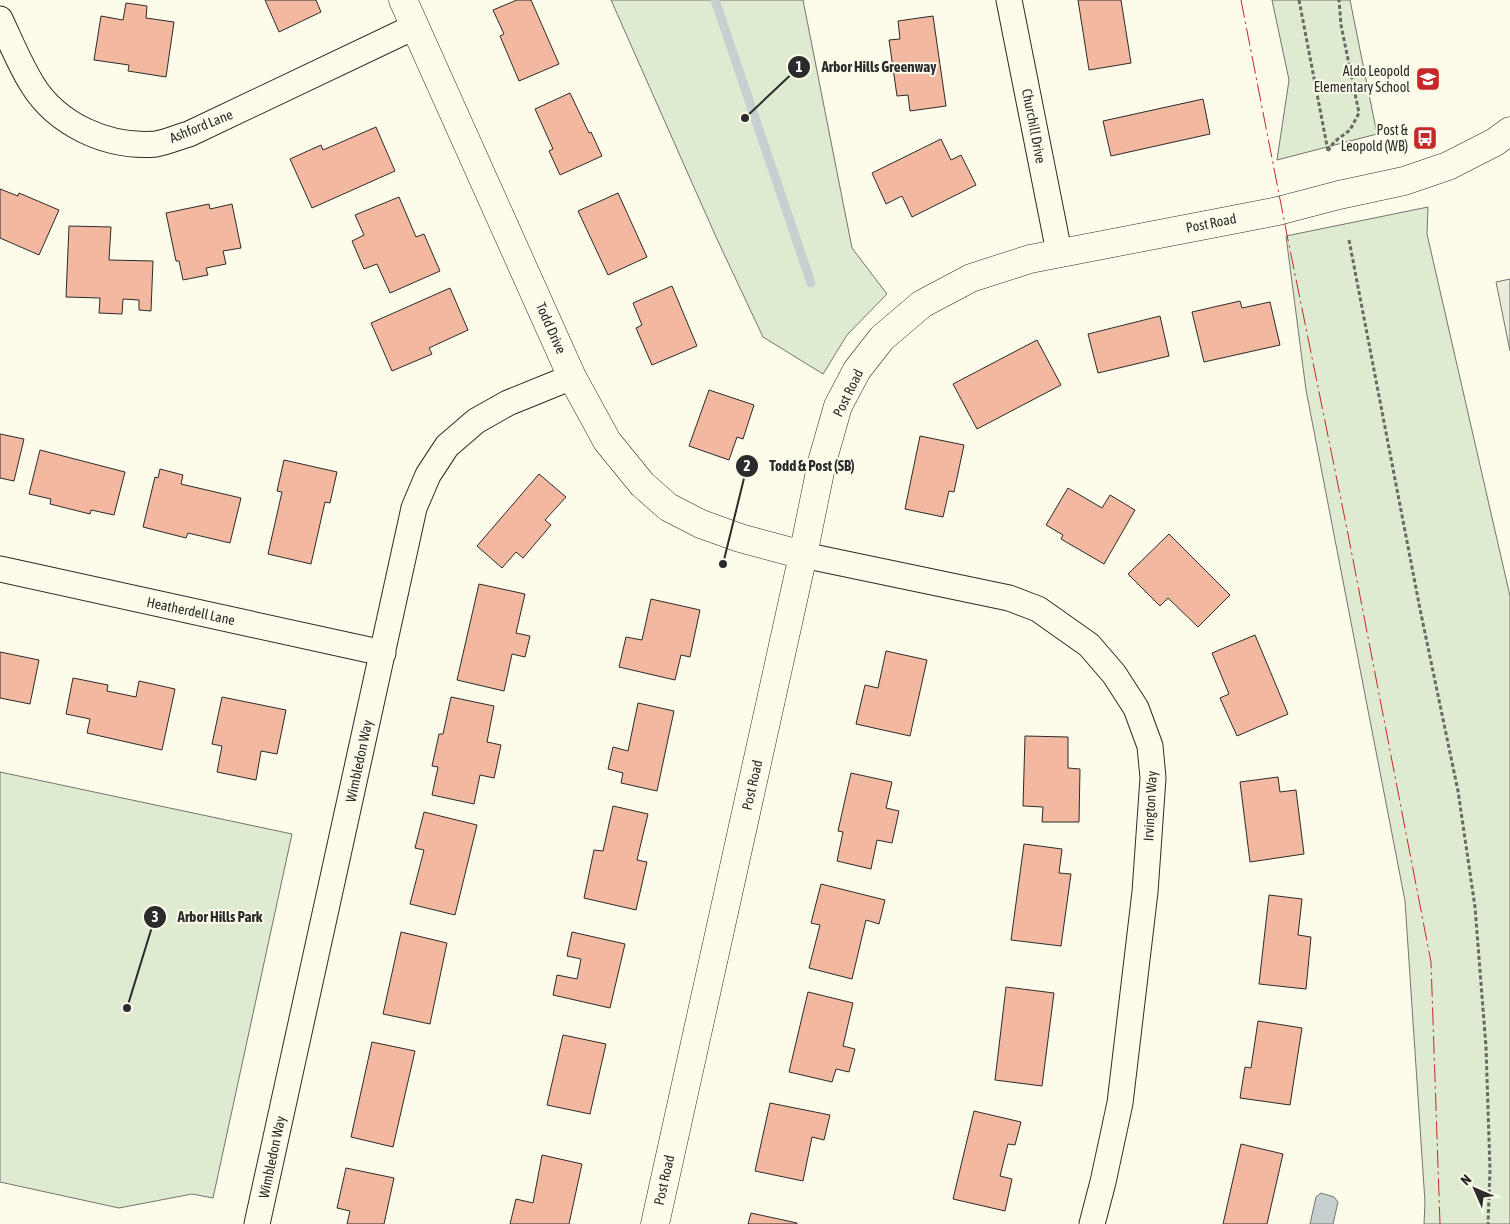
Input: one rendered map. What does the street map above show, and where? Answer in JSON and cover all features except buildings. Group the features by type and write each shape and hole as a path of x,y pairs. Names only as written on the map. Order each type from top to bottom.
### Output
{"street":[{"name":"Todd Drive","path":"403,0 572,376 607,441 642,484 668,507 700,524 740,538 803,556"},
{"name":"Churchill Drive","path":"1009,0 1059,252"},
{"name":"Ashford Lane","path":"0,19 32,85 48,104 71,124 93,135 123,143 156,144 189,134 414,27"},
{"name":"Post Road","path":"655,1224 803,556 822,462 838,406 857,370 882,338 922,304 971,278 1030,259 1059,252 1278,210 1339,194 1404,181 1448,166 1495,142 1510,131"},
{"name":"Wimbledon Way","path":"257,1224 414,508 428,475 447,446 476,422 508,403 572,376"},
{"name":"Irvington Way","path":"803,556 1009,598 1038,609 1089,645 1114,674 1136,708 1150,746 1153,778 1145,892 1120,1103 1092,1224"},
{"name":"Heatherdell Lane","path":"0,569 383,653"}],"path":[{"path":"1299,0 1328,151 1334,142 1350,130 1359,113 1341,25 1339,0"},
{"path":"1349,240 1420,609 1458,790 1474,897 1486,1046 1490,1170 1488,1224"}],"green space":[{"path":"611,0 803,0 852,248 887,294 847,335 823,374 763,337 716,237"},
{"path":"1272,0 1350,0 1377,134 1277,160 1289,80"},
{"path":"1428,207 1427,234 1510,596 1510,1224 1424,1224 1425,1202 1405,901 1306,390 1286,236"},
{"path":"0,772 292,834 213,1198 192,1194 119,1208 0,1182"}],"shaded area":[{"path":"1510,279 1510,351 1496,282"},
{"path":"1321,1193 1334,1197 1338,1202 1333,1224 1310,1224 1316,1197"}],"waterway":[{"path":"715,0 811,283"}],"power":[{"path":"1241,0 1348,534 1431,962 1440,1224"}],"place":[{"name":"Aldo Leopold Elementary School","path":"1428,79"},
{"name":"Arbor Hills Greenway","path":"745,118"},
{"name":"Post & Leopold (WB)","path":"1425,138"},
{"name":"Todd & Post (SB)","path":"723,564"},
{"name":"Arbor Hills Park","path":"127,1008"}]}
